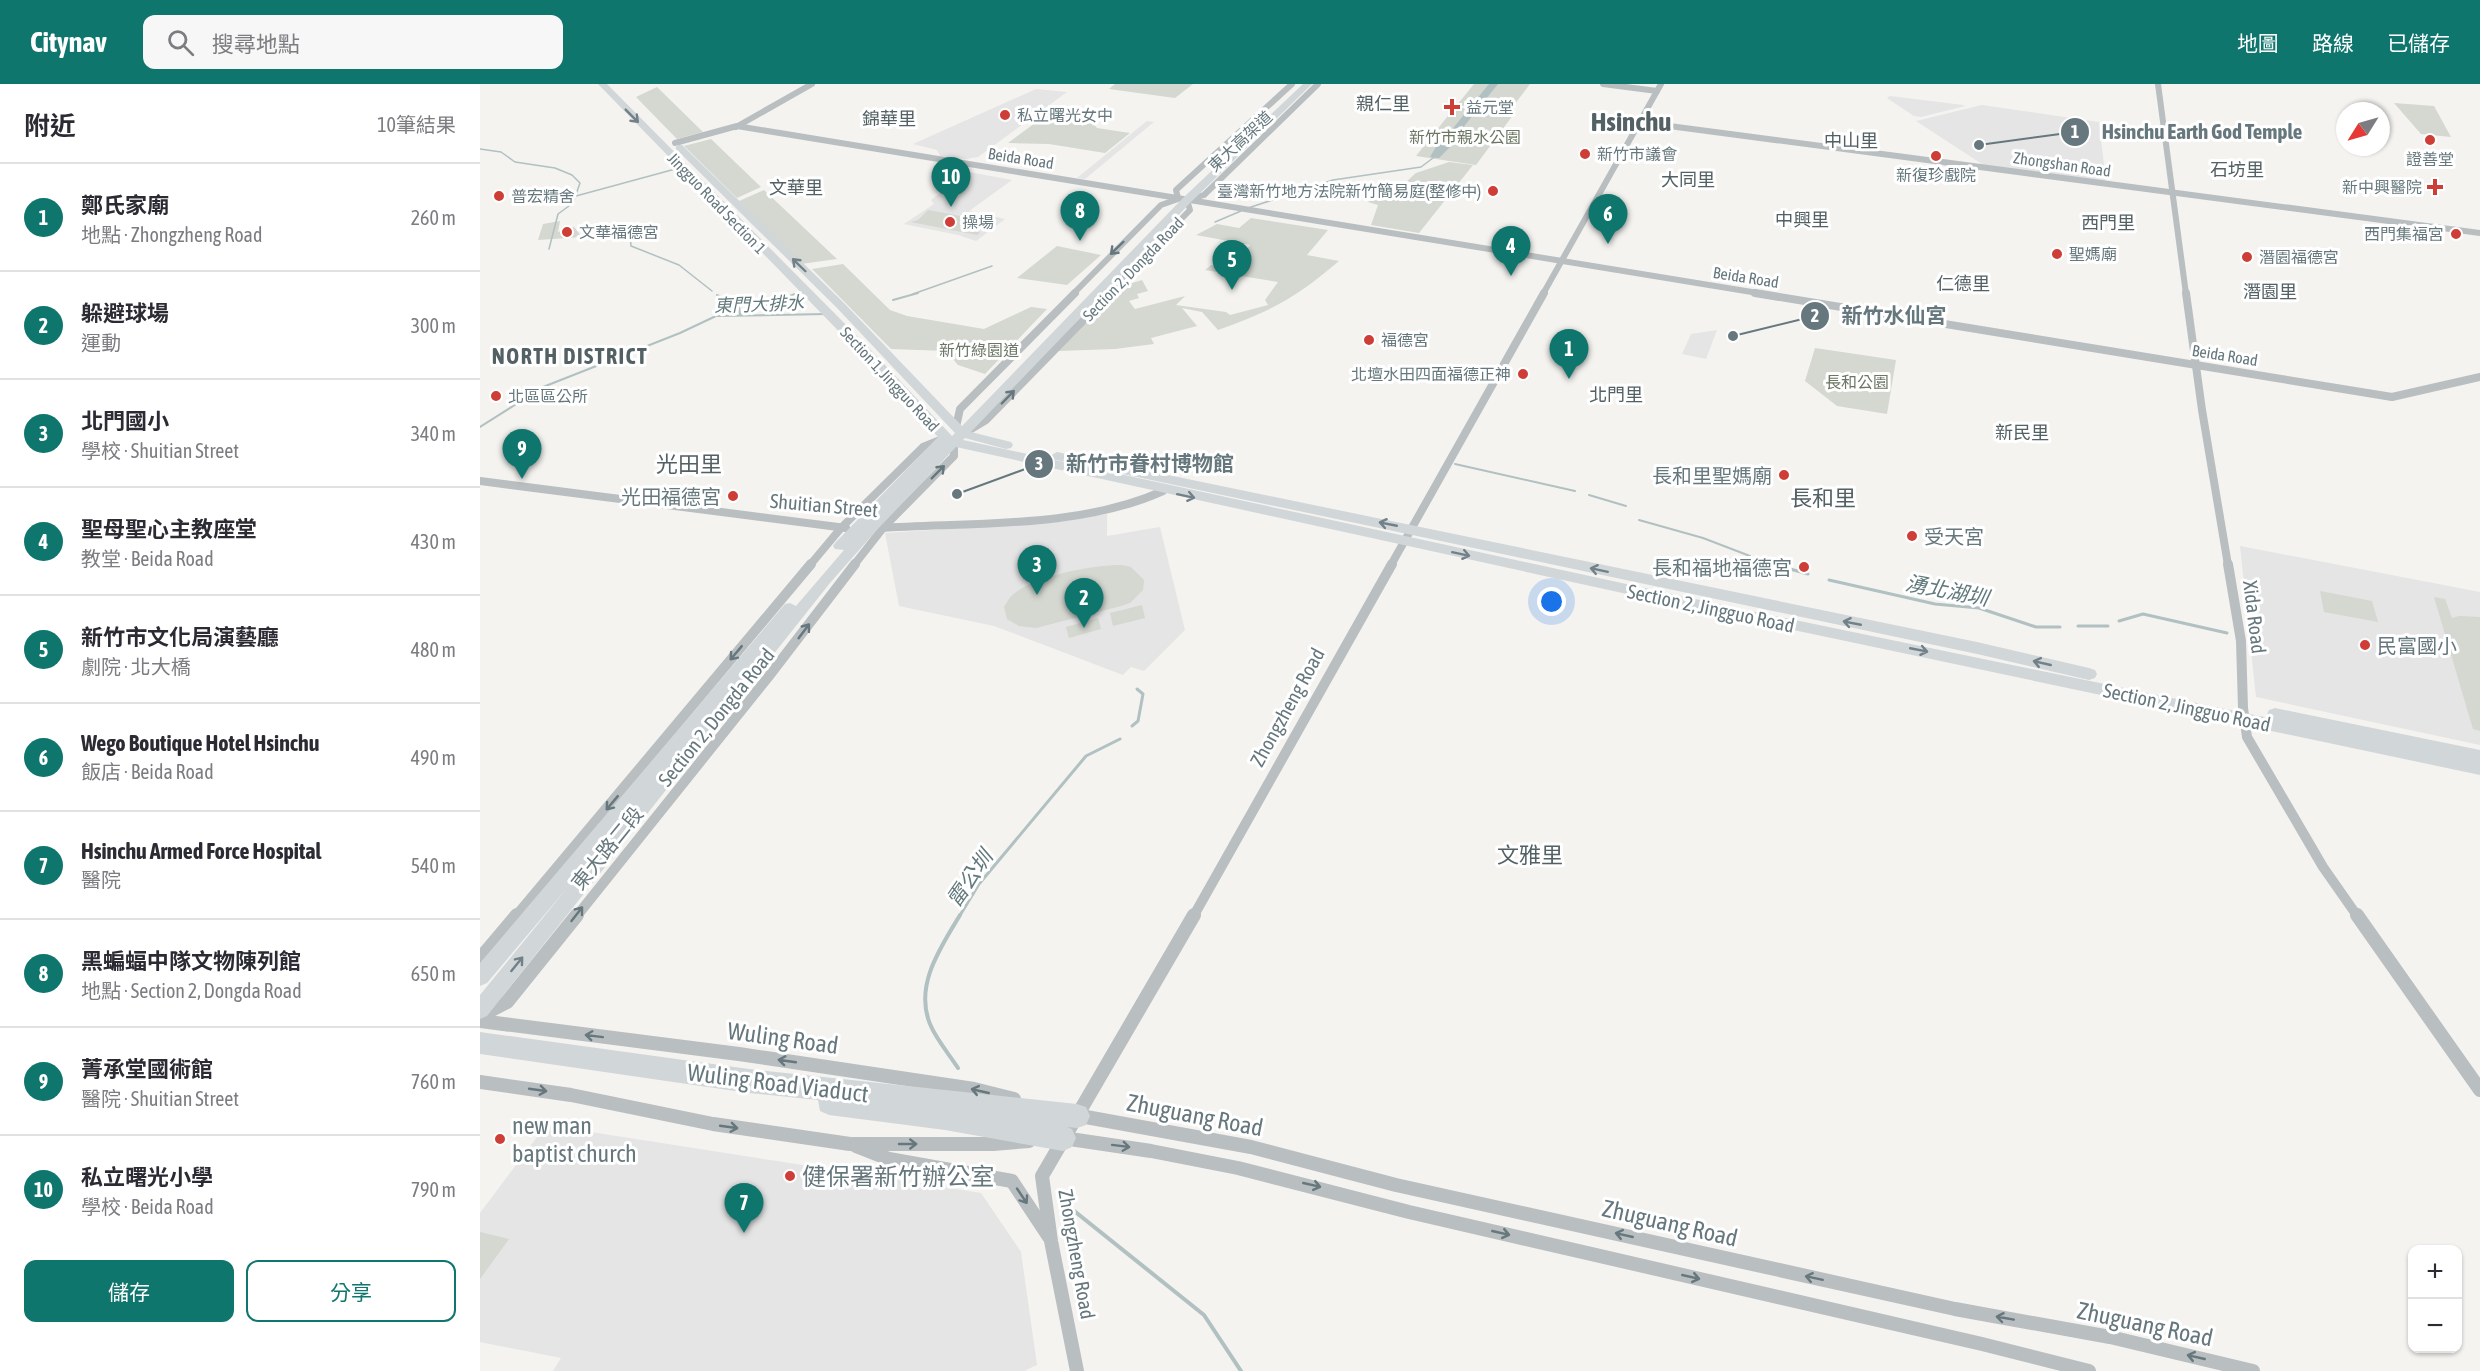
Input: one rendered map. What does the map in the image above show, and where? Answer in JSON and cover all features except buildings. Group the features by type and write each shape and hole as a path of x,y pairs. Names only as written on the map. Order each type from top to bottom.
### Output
{"highway":[{"name":"Wuling Road Viaduct","path":"480,1043 589,1065 945,1118 1063,1138"},
{"name":"Wuling Road Viaduct","path":"480,1056 749,1081 1077,1116"}],"main road":[{"name":"Jingguo Road Section 1","path":"602,84 830,315"},
{"name":"Jingguo Road Section 1","path":"616,84 851,316"},
{"name":"東大高架道","path":"1183,199 1302,84"},
{"name":"東大高架道","path":"1183,199 1308,84"},
{"name":"Section 2, Dongda Road","path":"480,977 862,528 1183,199"},
{"name":"Section 1, Jingguo Road","path":"830,315 955,435"},
{"name":"Section 1, Jingguo Road","path":"851,316 955,435"},
{"name":"Section 2, Jingguo Road","path":"955,435 976,450 1163,491 1408,536"},
{"name":"Section 2, Jingguo Road","path":"955,435 1408,536 2244,714 2480,768"},
{"name":"Section 2, Dongda Road","path":"480,1010 758,666 862,528"},
{"name":"Section 2, Jingguo Road","path":"2244,714 2480,756"}],"street":[{"path":"663,147 737,126 812,84"},
{"path":"1292,84 1176,190 1183,199 1204,195 1318,84"},
{"path":"1603,84 1658,91"},
{"name":"Zhongzheng Road","path":"1077,1371 1051,1241 1042,1176 1246,825 1661,84"},
{"name":"Xida Road","path":"2158,84 2202,410 2241,641 2247,737 2323,867 2480,1090"},
{"name":"Zhongshan Road","path":"1640,122 2480,233"},
{"name":"Beida Road","path":"737,126 2392,397 2480,377"},
{"name":"東大路二段","path":"480,959 862,528 923,447 955,435"},
{"name":"Shuitian Street","path":"480,481 862,528 1059,518 1111,509 1148,499 1163,491"},
{"name":"東大路二段","path":"480,1016 507,1002 769,676 862,528"},
{"name":"Wuling Road","path":"480,1021 739,1054 974,1089 1077,1116"},
{"path":"480,1082 571,1095 713,1124 850,1144 993,1144 1063,1138"},
{"name":"Zhuguang Road","path":"1077,1116 1251,1147 1396,1185 1955,1308 2110,1337 2253,1371"},
{"name":"Zhuguang Road","path":"1063,1138 1134,1147 1319,1187 1408,1212 1983,1344 2089,1371"},
{"path":"850,1144 889,1159 1012,1181 1051,1241"}],"shaded area":[{"path":"1489,84 1498,84 1449,145 1450,147 1439,158 1430,157 1437,145"},
{"name":"私立曙光女中","path":"1036,89 1067,92 978,157 966,159 940,156 937,150 913,144"},
{"path":"1890,96 1965,106 1921,117 1914,116 1887,98"},
{"path":"1982,105 2099,122 2106,182 1988,168 1916,121"},
{"path":"1147,121 1154,122 1085,179 1077,178"},
{"path":"969,172 1012,180 969,211 1005,219 976,241 904,224 934,204 931,200"},
{"path":"1717,330 1706,359 1682,354 1691,334"},
{"path":"1107,514 1107,536 1160,527 1185,630 1144,671 1131,667 1123,675 994,626 899,606 885,533 1059,522"},
{"name":"民富國小","path":"2240,546 2480,592 2480,745 2256,697"},
{"path":"546,1125 981,1193 1021,1252 1037,1365 1024,1371 553,1371 561,1358 480,1342 480,1213"}],"green space":[{"path":"1115,84 1193,84 1175,98 1109,89"},
{"path":"1474,84 1530,84 1509,112 1457,105"},
{"path":"657,87 703,132 677,139 636,97"},
{"path":"2394,103 2434,106 2451,137 2421,134"},
{"name":"新竹市親水公園","path":"1455,107 1513,115 1476,165 1416,156"},
{"name":"私立曙光女中","path":"1054,109 1084,112 1097,128 1130,133 1105,153 1049,144 1008,143"},
{"path":"711,139 761,187 737,198 684,146"},
{"path":"1449,162 1473,165 1419,233 1371,225 1378,205 1368,202 1385,189 1397,190 1416,173"},
{"path":"764,190 837,259 801,264 739,201"},
{"path":"928,210 993,222 989,225 984,224 976,231 980,233 977,235 911,222 918,220"},
{"path":"1251,218 1328,230 1307,255 1339,261 1296,294 1268,310 1218,330 1202,312 1182,308 1197,326 1151,338 1154,344 1115,349 1058,351 1126,281 1132,283 1142,280 1148,291 1137,294 1139,298 1129,301 1135,309 1185,296 1176,305 1226,312 1230,315 1268,305 1265,300 1278,282 1205,270 1211,265 1231,268 1250,245 1196,235 1217,224 1239,228"},
{"path":"560,221 558,232 574,227 582,237 538,240 543,224"},
{"path":"1057,246 1101,255 1067,285 1017,278"},
{"name":"新竹綠園道","path":"843,264 890,310 907,316 984,329 1031,307 1047,309 985,374 958,365 946,351 891,349 812,269"},
{"name":"長和公園","path":"1815,348 1896,360 1887,414 1837,406 1805,381"},
{"path":"1122,565 1131,567 1144,580 1143,590 1130,603 1036,628 1019,626 1007,619 1004,607 1012,596 1037,581 1066,572"},
{"path":"2320,591 2372,601 2378,622 2324,612"},
{"path":"2434,597 2445,599 2452,618 2480,617 2480,731 2473,729"},
{"path":"1142,605 1145,618 1113,626 1110,613"},
{"path":"1098,618 1101,629 1069,638 1066,627"},
{"path":"480,1232 509,1239 480,1279"}],"waterway":[{"path":"480,149 501,152 515,162 555,168 572,175 580,183 573,203 558,214 549,249"},
{"name":"東門大排水","path":"1248,208 1333,180 1421,167 1437,155"},
{"path":"576,196 679,168"},
{"name":"東門大排水","path":"1215,222 1241,211"},
{"path":"630,235 631,246 679,265 712,291"},
{"name":"東門大排水","path":"913,294 992,266"},
{"name":"東門大排水","path":"893,300 918,293"},
{"path":"717,295 739,306 740,315 795,294"},
{"name":"東門大排水","path":"480,427 543,387 680,333 716,316 826,314"},
{"name":"湧北湖圳","path":"1455,464 1575,491"},
{"name":"湧北湖圳","path":"1589,495 1626,506"},
{"name":"湧北湖圳","path":"1639,520 1703,538 1750,556"},
{"path":"1765,562 1777,565"},
{"path":"1772,564 1808,574"},
{"name":"湧北湖圳","path":"1829,580 1935,604 1979,608 2036,627 2060,627"},
{"name":"湧北湖圳","path":"2119,621 2143,614 2227,633"},
{"name":"湧北湖圳","path":"2078,626 2108,626"},
{"name":"雷公圳","path":"1132,726 1138,721 1143,694 1137,689"},
{"name":"雷公圳","path":"959,917 979,884 1086,756 1120,739"},
{"name":"雷公圳","path":"958,1068 930,1024 925,995 927,981 938,953 960,915"},
{"name":"雷公圳","path":"1068,1206 1204,1315 1241,1371"}],"place":[{"name":"益元堂","path":"1452,107"},
{"name":"私立曙光女中","path":"1005,115"},
{"name":"證善堂","path":"2430,140"},
{"name":"Hsinchu Earth God Temple","path":"1979,145"},
{"name":"新竹市議會","path":"1585,154"},
{"name":"新復珍戲院","path":"1936,156"},
{"name":"新中興醫院","path":"2435,187"},
{"name":"臺灣新竹地方法院新竹簡易庭(整修中)","path":"1493,191"},
{"name":"普宏精舍","path":"499,196"},
{"name":"私立曙光小學","path":"951,207"},
{"name":"操場","path":"950,222"},
{"name":"文華福德宮","path":"567,232"},
{"name":"西門集福宮","path":"2456,234"},
{"name":"黑蝙蝠中隊文物陳列館","path":"1080,241"},
{"name":"Wego Boutique Hotel Hsinchu","path":"1608,244"},
{"name":"聖媽廟","path":"2057,254"},
{"name":"潛園福德宮","path":"2247,257"},
{"name":"聖母聖心主教座堂","path":"1511,276"},
{"name":"新竹市文化局演藝廳","path":"1232,290"},
{"name":"新竹水仙宮","path":"1733,336"},
{"name":"福德宮","path":"1369,340"},
{"name":"北壇水田四面福德正神","path":"1523,374"},
{"name":"鄭氏家廟","path":"1569,379"},
{"name":"北區區公所","path":"496,396"},
{"name":"長和里聖媽廟","path":"1784,475"},
{"name":"菁承堂國術館","path":"522,479"},
{"name":"新竹市眷村博物館","path":"957,494"},
{"name":"光田福德宮","path":"733,496"},
{"name":"受天宮","path":"1912,536"},
{"name":"長和福地福德宮","path":"1804,567"},
{"name":"北門國小","path":"1037,595"},
{"name":"躲避球場","path":"1084,628"},
{"name":"民富國小","path":"2365,645"},
{"name":"new man baptist church","path":"500,1139"},
{"name":"健保署新竹辦公室","path":"790,1176"},
{"name":"Hsinchu Armed Force Hospital","path":"744,1233"}],"district":[{"name":"親仁里","path":"1383,103"},
{"name":"錦華里","path":"889,118"},
{"name":"Hsinchu","path":"1631,121"},
{"name":"中山里","path":"1851,140"},
{"name":"石坊里","path":"2237,169"},
{"name":"大同里","path":"1688,179"},
{"name":"文華里","path":"796,187"},
{"name":"中興里","path":"1802,219"},
{"name":"西門里","path":"2108,222"},
{"name":"仁德里","path":"1963,283"},
{"name":"潛園里","path":"2270,291"},
{"name":"NORTH DISTRICT","path":"570,356"},
{"name":"北門里","path":"1616,394"},
{"name":"新民里","path":"2022,432"},
{"name":"光田里","path":"689,464"},
{"name":"長和里","path":"1823,498"},
{"name":"文雅里","path":"1530,855"}]}
